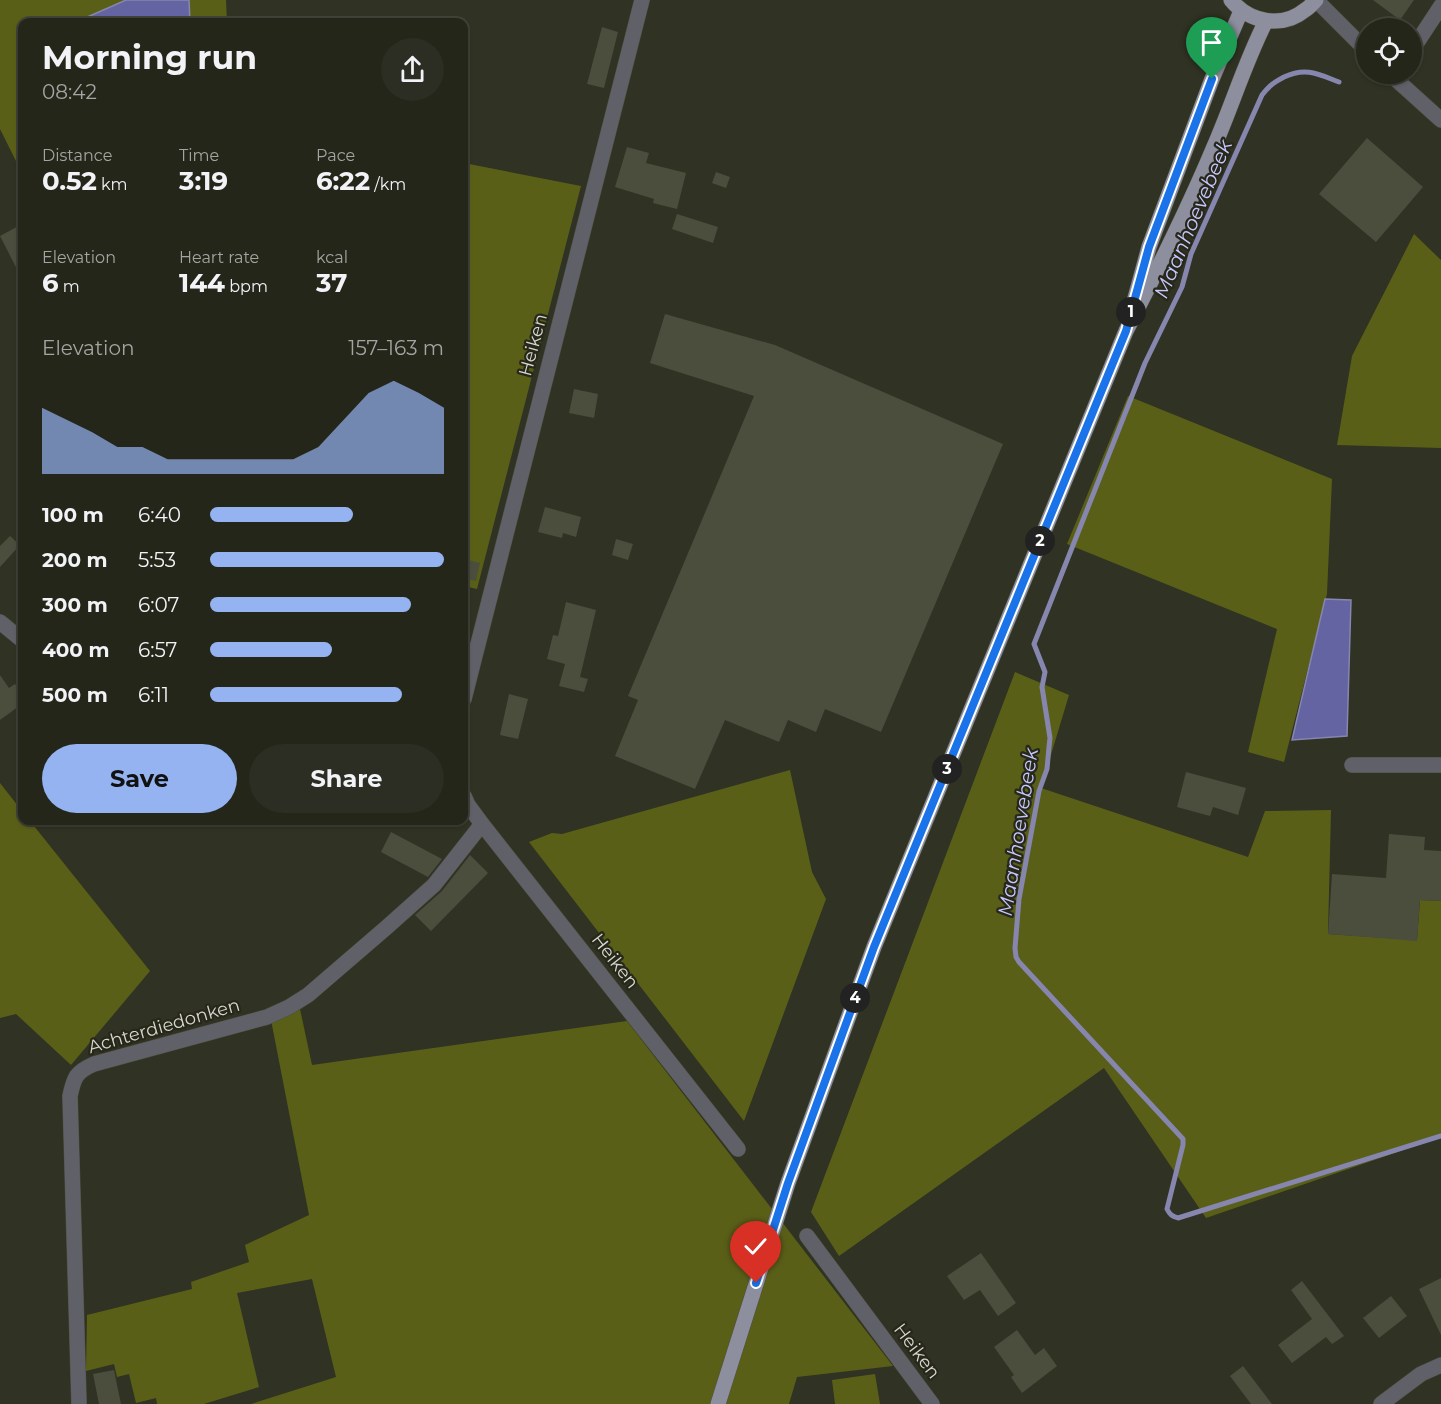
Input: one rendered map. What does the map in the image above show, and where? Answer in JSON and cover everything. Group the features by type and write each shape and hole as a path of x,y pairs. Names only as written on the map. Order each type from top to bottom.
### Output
{"main road":[{"path":"1126,331 1149,247 1212,79 1237,4 1253,17 1266,21 1280,21 1293,18 1316,0"},
{"path":"718,1404 774,1222 874,947 1126,331 1164,257 1196,187 1266,21"}],"street":[{"name":"Heiken","path":"468,683 642,0"},
{"path":"1316,0 1356,40"},
{"path":"1422,35 1441,6"},
{"path":"1403,84 1441,120"},
{"path":"0,622 18,637"},
{"path":"1352,765 1441,765"},
{"name":"Heiken","path":"468,807 738,1149"},
{"name":"Achterdiedonken","path":"79,1404 70,1096 73,1080 83,1069 94,1064 267,1017 289,1007 323,983 434,885 482,824"},
{"name":"Heiken","path":"807,1236 932,1404"},
{"path":"1381,1404 1421,1374 1441,1365"}],"green space":[{"path":"0,0 226,0 227,18 18,18 18,165 0,129"},
{"path":"468,164 581,186 477,589 468,587"},
{"path":"1414,234 1441,260 1441,448 1337,445 1352,356"},
{"path":"1128,396 1332,479 1327,594 1284,762 1248,752 1277,629 1067,544"},
{"path":"1015,672 1069,695 1041,788 1248,857 1265,811 1331,810 1328,934 1417,940 1420,900 1441,901 1441,1137 1206,1218 1104,1068 839,1256 811,1212"},
{"path":"790,770 812,872 826,899 744,1121 529,842 552,833 562,834"},
{"path":"0,783 18,806 18,825 33,825 150,971 71,1065 16,1014 0,1018"},
{"path":"300,1009 312,1065 627,1021 893,1366 797,1377 789,1404 251,1404 336,1377 312,1279 237,1293 259,1387 204,1404 157,1404 156,1398 136,1403 129,1374 117,1377 114,1364 86,1371 87,1315 192,1289 191,1282 249,1262 245,1245 309,1215 271,1020"},
{"path":"875,1374 880,1404 835,1404 832,1380"}],"shaded area":[{"path":"126,0 189,0 190,18 85,18"},
{"path":"1325,599 1351,600 1347,736 1292,740"}],"building":[{"path":"1373,0 1414,0 1401,18 1397,18"},
{"path":"602,27 618,32 604,88 587,84"},
{"path":"1367,138 1423,187 1376,242 1319,194"},
{"path":"627,147 649,153 646,163 686,173 677,209 653,203 654,199 615,187"},
{"path":"716,172 730,177 726,188 712,183"},
{"path":"677,214 718,227 713,243 672,229"},
{"path":"18,226 18,271 0,236"},
{"path":"665,314 775,345 1003,444 881,732 825,709 816,732 788,720 779,742 725,720 695,789 615,756 638,700 628,696 754,396 650,363"},
{"path":"574,389 598,394 594,418 569,413"},
{"path":"545,507 581,517 576,537 563,533 562,538 538,532"},
{"path":"10,536 18,543 18,547 0,567 0,546"},
{"path":"616,539 633,544 628,560 612,555"},
{"path":"468,560 480,563 476,581 468,579"},
{"path":"566,602 596,610 580,677 588,679 584,692 559,686 565,664 547,659 553,635 558,636"},
{"path":"0,675 9,688 15,684 18,688 18,707 0,720"},
{"path":"509,694 528,699 518,739 500,735"},
{"path":"1186,772 1246,788 1238,815 1213,807 1210,816 1177,807"},
{"path":"391,832 442,859 428,877 381,852"},
{"path":"1389,834 1425,837 1424,850 1441,851 1441,901 1420,900 1417,941 1328,934 1332,874 1386,878"},
{"path":"470,855 488,873 431,931 415,915 442,891"},
{"path":"981,1253 1016,1303 998,1316 980,1290 964,1300 947,1276"},
{"path":"1441,1278 1441,1335 1419,1289"},
{"path":"1302,1281 1344,1336 1332,1344 1326,1337 1292,1363 1278,1345 1312,1319 1291,1290"},
{"path":"1391,1296 1407,1316 1379,1338 1363,1318"},
{"path":"1017,1330 1035,1355 1044,1348 1057,1366 1022,1393 1011,1377 1014,1375 994,1347"},
{"path":"1243,1366 1272,1404 1251,1404 1230,1376"},
{"path":"114,1370 121,1404 99,1404 93,1374"}],"waterway":[{"name":"Maanhoevebeek","path":"1339,82 1325,76 1299,72 1277,81 1262,95 1191,254 1182,287 1145,363 1034,644 1045,672 1042,687 1050,738 1047,769 1039,791 1019,899 1015,948 1019,962 1183,1139 1167,1209 1174,1217 1178,1218 1441,1136"}],"route":[{"path":"756,1283 774,1222 874,947 1126,331 1149,247 1212,79"}]}
